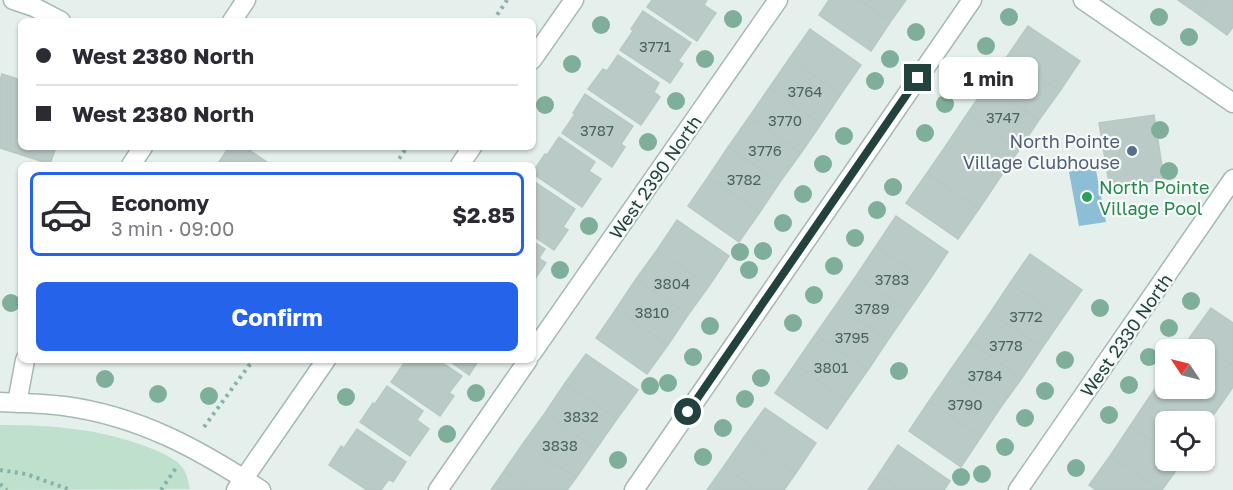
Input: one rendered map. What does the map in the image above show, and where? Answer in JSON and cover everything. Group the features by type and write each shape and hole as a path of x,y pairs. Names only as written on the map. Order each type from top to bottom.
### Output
{"street":[{"path":"13,0 55,18"},
{"path":"234,18 246,0"},
{"path":"536,54 574,0"},
{"name":"West 2390 North","path":"536,347 778,0"},
{"path":"634,490 972,0"},
{"path":"1083,0 1233,103"},
{"name":"West 2330 North","path":"1018,490 1233,179"},
{"path":"24,363 8,402 64,405 137,423 172,437 200,452 240,484 261,490"},
{"path":"240,484 324,363"},
{"path":"438,490 526,363"}],"path":[{"path":"495,18 507,0"},
{"path":"215,411 251,363"},
{"path":"161,490 175,468"},
{"path":"0,470 26,474 71,490"},
{"path":"0,484 7,490"}],"green space":[{"path":"0,425 79,430 136,443 162,453 177,462 185,472 190,489 0,490"}],"water":[{"name":"North Pointe Village Pool","path":"1095,165 1106,222 1079,226 1069,172"}],"building":[{"path":"652,0 707,0 704,5 716,13 697,41 647,7"},
{"path":"829,0 860,0 891,21 871,51 819,15"},
{"path":"860,0 906,0 891,21"},
{"path":"1178,0 1208,0 1198,14"},
{"path":"1208,0 1233,0 1233,27 1227,35 1198,14"},
{"path":"643,11 691,43 678,61 683,64 670,83 620,50"},
{"path":"1028,26 1080,61 1060,91 1008,55"},
{"path":"810,29 861,65 841,94 789,59"},
{"path":"618,55 659,83 654,92 660,97 641,125 588,89 603,69 607,71"},
{"path":"1008,55 1060,91 1039,120 987,85"},
{"path":"789,59 841,94 821,124 769,88"},
{"path":"2,74 18,79 18,150 55,150 51,162 44,162 0,148 0,80"},
{"path":"987,85 1039,120 1019,150 967,114"},
{"path":"769,88 821,124 801,153 749,117"},
{"path":"585,94 633,126 621,144 625,147 612,167 562,133"},
{"path":"967,114 1019,150 999,179 947,144"},
{"name":"North Pointe Village Clubhouse","path":"1154,115 1164,179 1110,189 1099,123"},
{"path":"749,117 801,153 780,182 728,147"},
{"path":"559,137 595,162 589,171 601,179 582,207 536,176 536,167 545,154 547,155"},
{"path":"947,144 999,179 979,209 927,173"},
{"path":"728,147 780,182 760,212 708,177"},
{"path":"227,150 249,150 267,162 219,162"},
{"path":"927,173 979,209 958,239 906,203"},
{"path":"708,177 760,212 739,242 688,206"},
{"path":"536,183 575,209 563,227 568,230 554,250 536,238"},
{"path":"896,216 948,252 928,282 876,246"},
{"path":"677,220 729,256 709,286 657,250"},
{"path":"536,243 545,249 539,258 546,263 536,277"},
{"path":"876,246 928,282 908,311 856,276"},
{"path":"657,250 709,286 688,315 636,279"},
{"path":"1030,254 1082,290 1062,319 1010,283"},
{"path":"856,276 908,311 888,340 836,305"},
{"path":"636,279 688,315 668,345 616,309"},
{"path":"1010,283 1062,319 1042,348 990,313"},
{"path":"836,305 888,340 868,370 815,335"},
{"path":"1211,308 1233,323 1233,366 1215,354 1215,339 1190,337"},
{"path":"616,309 668,345 647,374 596,338"},
{"path":"990,313 1042,348 1022,378 970,342"},
{"path":"815,335 868,370 847,400 795,364"},
{"path":"970,342 1022,378 1001,407 949,372"},
{"path":"586,354 638,390 617,419 565,383"},
{"path":"1215,354 1233,366 1233,387 1222,403 1215,398"},
{"path":"404,363 442,363 462,376 449,393 454,396 440,416 391,382"},
{"path":"452,363 477,363 469,375"},
{"path":"795,364 847,400 827,429 775,393"},
{"path":"949,372 1001,407 981,437 929,401"},
{"path":"565,383 617,419 596,449 545,413"},
{"path":"387,386 423,411 417,420 429,429 410,456 360,422"},
{"path":"1155,389 1155,399 1215,398 1222,403 1215,413 1171,411 1150,396"},
{"path":"1150,396 1171,411 1155,411 1155,443 1130,426"},
{"path":"929,401 981,437 961,467 909,431"},
{"path":"765,408 816,443 796,473 744,437"},
{"path":"545,413 596,449 576,478 524,442"},
{"path":"1130,426 1155,443 1155,471 1176,471 1160,490 1110,456"},
{"path":"357,429 406,462 393,482 389,479 381,490 367,490 329,465 341,446 344,448"},
{"path":"744,437 796,473 784,490 758,490 724,466"},
{"path":"524,442 576,478 567,490 531,490 504,471"},
{"path":"898,445 950,481 944,490 901,490 878,475"},
{"path":"1110,456 1160,490 1096,490 1089,485"},
{"path":"724,466 758,490 707,490"},
{"path":"504,471 531,490 491,490"},
{"path":"878,475 901,490 868,490"}],"place":[{"name":"North Pointe Village Clubhouse","path":"1132,151"},
{"name":"North Pointe Village Pool","path":"1087,197"}],"route":[{"path":"688,412 918,78"}]}
